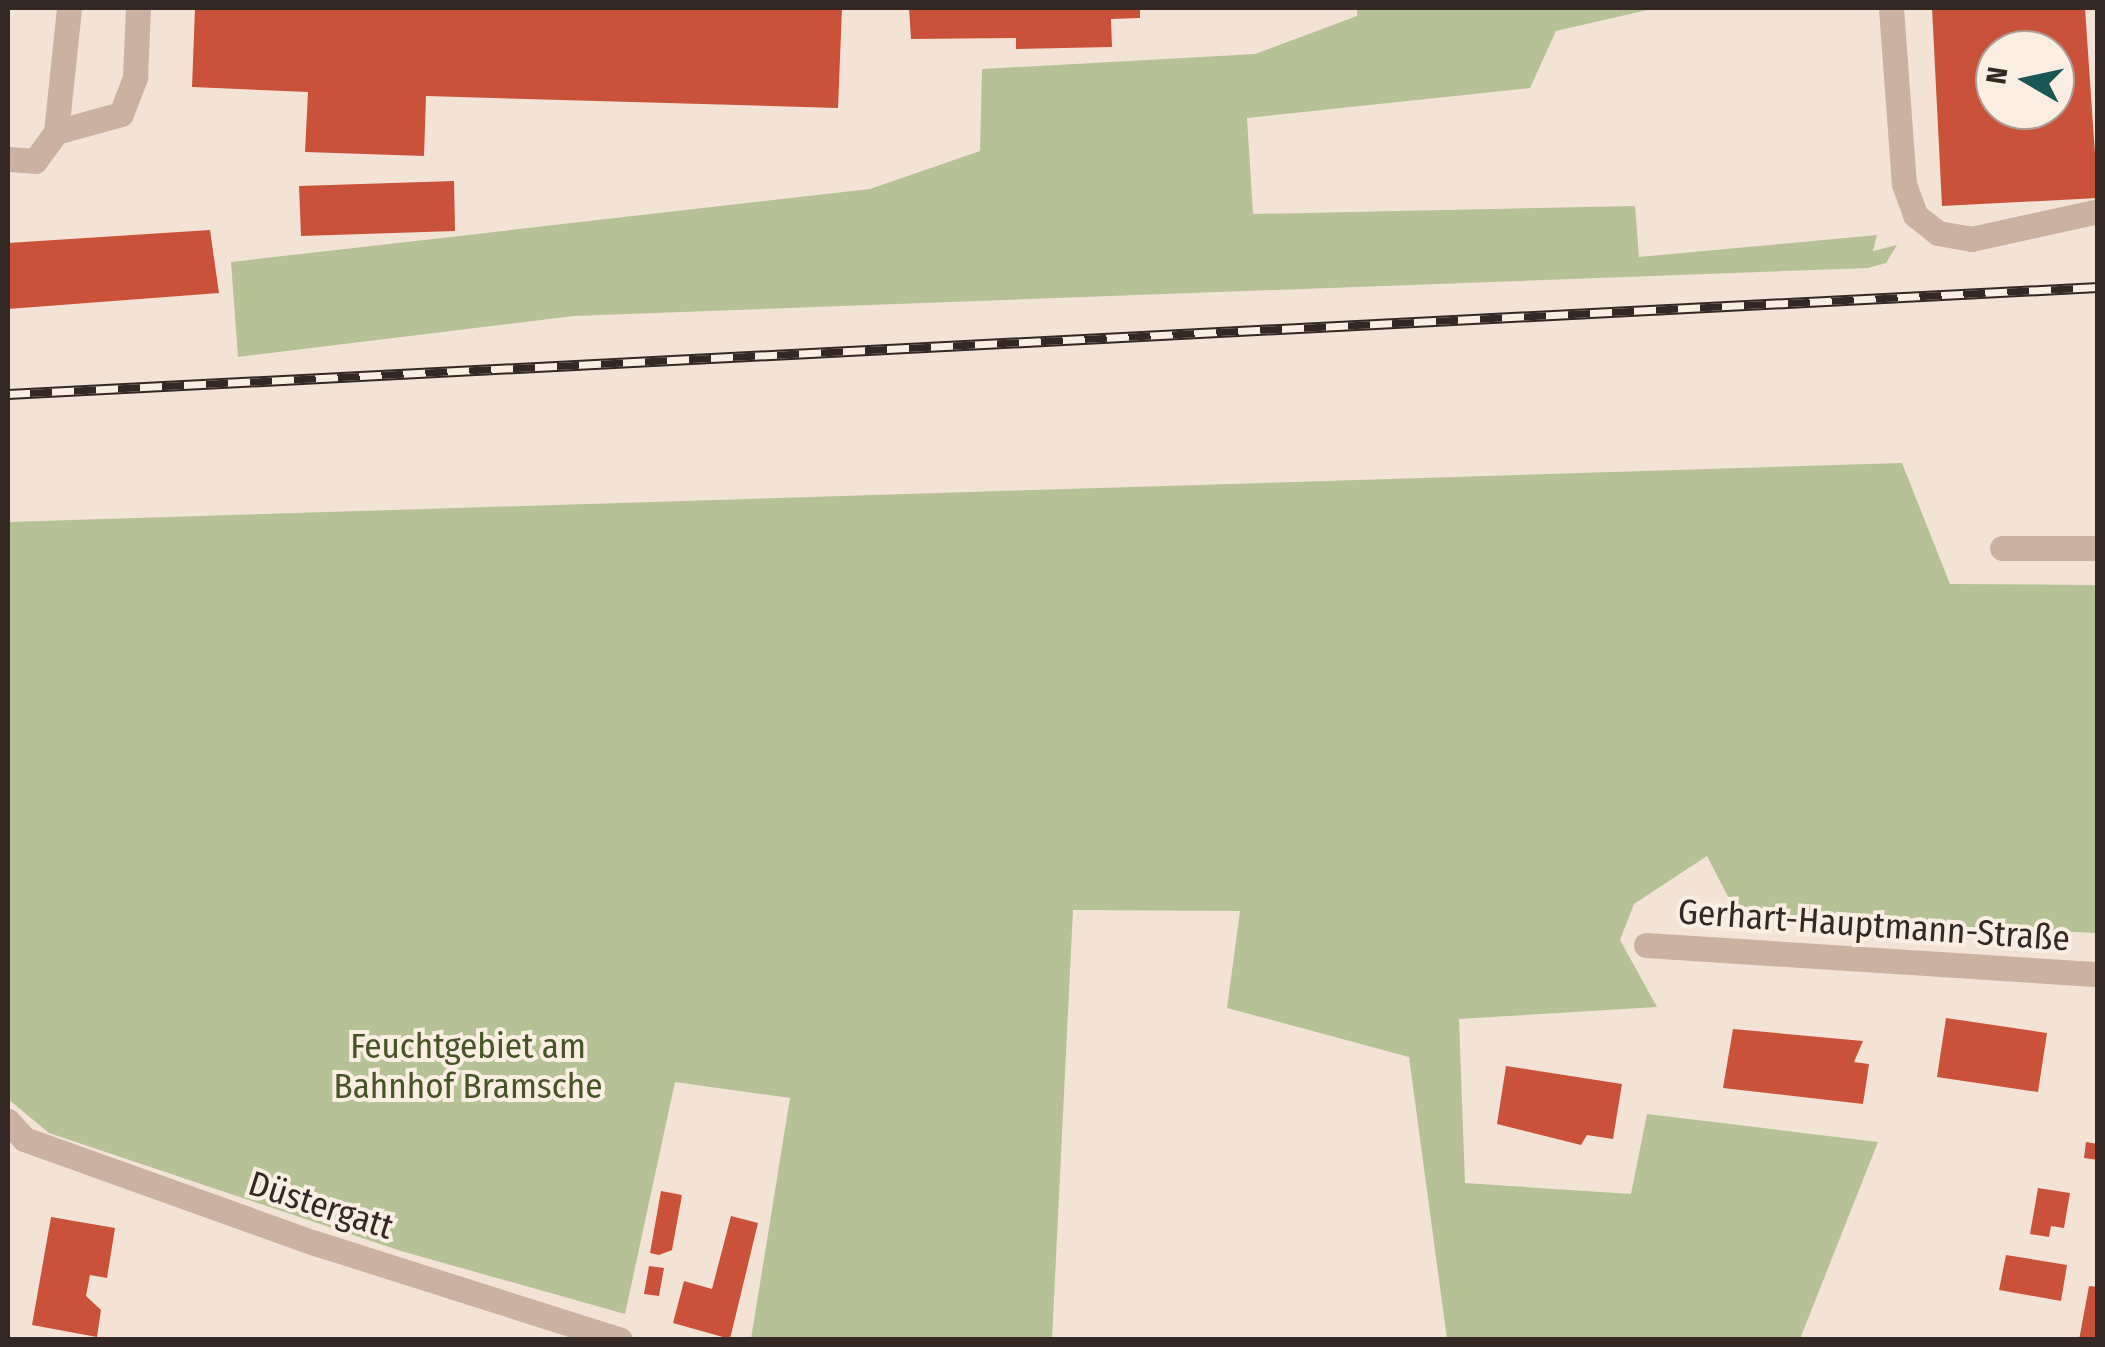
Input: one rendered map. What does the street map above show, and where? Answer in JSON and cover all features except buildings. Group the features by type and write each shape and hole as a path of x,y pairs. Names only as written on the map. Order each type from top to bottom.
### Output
{"street":[{"path":"8,159 34,161 56,132 70,8"},
{"path":"56,132 121,114 135,77 138,8"},
{"path":"1891,8 1904,151 1915,215 1938,234 1971,240 2098,211"},
{"path":"2002,548 2098,548"},
{"name":"Gerhart-Hauptmann-Straße","path":"1646,945 2098,974"},
{"name":"Düstergatt","path":"8,1121 24,1138 278,1230 620,1340"}],"green space":[{"path":"1357,8 1656,8 1556,31 1530,88 1247,118 1253,214 1635,206 1639,257 1877,235 1873,251 1897,245 1886,263 1868,268 574,316 238,357 231,262 870,189 980,151 982,69 1255,54 1357,16"},
{"name":"Feuchtgebiet am Bahnhof Bramsche","path":"1902,463 1950,584 2097,585 2097,933 1738,916 1707,856 1634,904 1620,940 1657,1007 1459,1019 1465,1183 1631,1194 1647,1114 1878,1142 1800,1339 1447,1339 1409,1057 1227,1008 1240,911 1073,910 1052,1339 751,1339 790,1098 675,1082 625,1314 401,1251 49,1133 8,1099 8,522"}],"railway":[{"path":"8,394 2098,287"}]}
